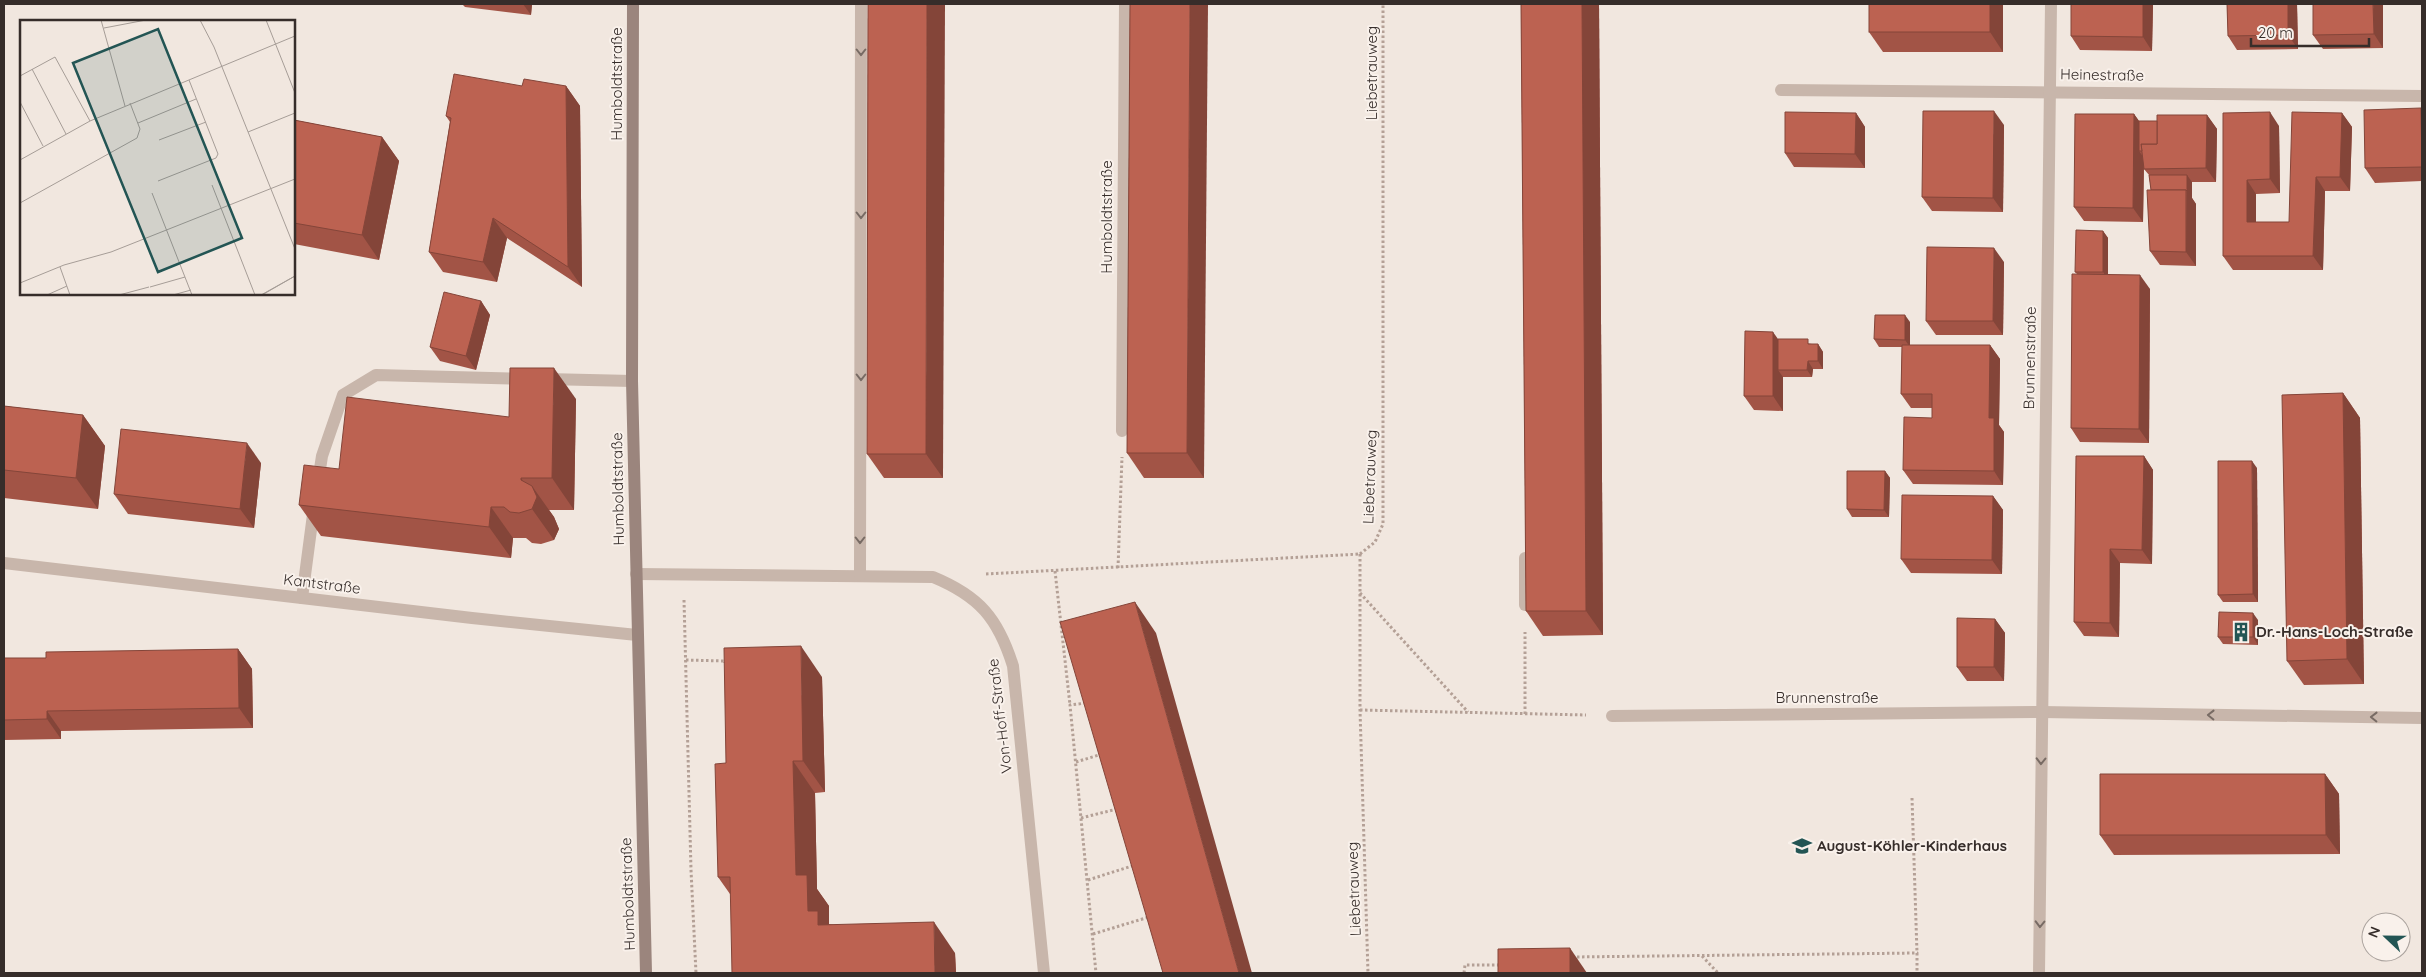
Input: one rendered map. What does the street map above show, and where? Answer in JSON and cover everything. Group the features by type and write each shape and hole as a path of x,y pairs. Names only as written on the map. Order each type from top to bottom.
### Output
{"main road":[{"name":"Humboldtstraße","path":"633,4 632,381 646,973"}],"street":[{"path":"860,575 861,4"},
{"name":"Humboldtstraße","path":"1122,431 1125,4"},
{"name":"Brunnenstraße","path":"2039,973 2051,4"},
{"name":"Heinestraße","path":"1781,90 2050,91 2422,96"},
{"path":"302,598 322,456 343,395 376,375 632,381"},
{"path":"1525,546 1525,605"},
{"name":"Kantstraße","path":"4,563 637,635"},
{"name":"Von-Hoff-Straße","path":"636,574 932,576 970,595 984,608 1006,642 1014,666 1044,973"},
{"path":"2042,712 2422,718"},
{"name":"Brunnenstraße","path":"1612,716 2042,712"}],"path":[{"name":"Liebetrauweg","path":"1368,973 1360,710 1360,554 1375,542 1383,524 1383,4"},
{"path":"1118,568 1122,431"},
{"path":"980,574 1360,554"},
{"path":"1055,571 1076,762 1096,973"},
{"path":"683,575 691,870 696,973"},
{"path":"1360,594 1468,713"},
{"path":"1525,605 1525,714"},
{"path":"686,660 725,660 725,670"},
{"path":"1070,705 1088,703 1090,711"},
{"path":"1360,710 1612,716"},
{"path":"1100,745 1105,763"},
{"path":"1076,762 1103,754"},
{"path":"1912,798 1917,973"},
{"path":"1116,799 1121,818"},
{"path":"1081,818 1118,808"},
{"path":"1132,856 1137,874"},
{"path":"1088,880 1135,866"},
{"path":"1147,908 1152,926"},
{"path":"1093,934 1150,917"},
{"path":"1566,957 1917,953"},
{"path":"1702,956 1718,973"},
{"path":"1464,973 1465,965 1498,965 1503,961"}],"building":[{"path":"868,4 927,4 926,454 867,454"},
{"path":"1130,4 1190,4 1187,453 1127,453"},
{"path":"1521,4 1582,4 1586,611 1526,611"},
{"path":"1869,4 1990,4 1990,32 1869,32"},
{"path":"2071,4 2143,4 2143,37 2071,36"},
{"path":"2227,4 2288,4 2288,35 2228,36"},
{"path":"2313,4 2373,4 2374,34 2313,35"},
{"path":"454,74 522,86 524,79 566,86 568,267 493,218 483,262 429,252 451,118 446,116"},
{"path":"2421,108 2422,167 2365,168 2364,110"},
{"path":"1923,111 1994,111 1993,198 1922,197"},
{"path":"1785,112 1856,113 1855,154 1785,153"},
{"path":"2270,112 2270,179 2247,180 2247,222 2289,222 2292,112 2342,113 2340,177 2316,177 2313,256 2223,256 2223,113"},
{"path":"2075,114 2134,114 2133,208 2074,207"},
{"path":"2157,115 2207,115 2206,168 2144,169 2141,144 2157,144"},
{"path":"295,120 382,137 362,235 295,223"},
{"path":"2139,121 2157,121 2157,144 2141,144 2142,151 2139,151"},
{"path":"2149,175 2187,175 2187,191 2151,190"},
{"path":"2147,190 2186,190 2186,252 2150,251"},
{"path":"2076,230 2103,231 2103,272 2075,272"},
{"path":"1927,247 1994,248 1993,321 1926,321"},
{"path":"2072,274 2140,275 2139,429 2071,428"},
{"path":"444,292 481,301 466,356 430,347"},
{"path":"1875,315 1905,315 1905,340 1874,339"},
{"path":"1745,331 1773,332 1773,396 1744,396"},
{"path":"1778,339 1808,339 1808,344 1818,344 1818,361 1808,361 1807,370 1778,370"},
{"path":"1902,345 1990,345 1989,418 1994,418 1994,471 1903,470 1904,417 1932,418 1932,394 1901,394"},
{"path":"510,368 554,368 552,478 521,478 521,480 532,486 537,497 532,509 519,513 510,512 504,507 491,507 489,527 299,505 304,465 339,469 347,397 509,417"},
{"path":"2343,393 2347,659 2287,661 2282,395"},
{"path":"4,406 83,415 76,478 4,470"},
{"path":"121,429 247,443 240,509 114,494"},
{"path":"2076,456 2144,456 2142,550 2110,549 2110,623 2074,622"},
{"path":"2218,461 2252,461 2253,594 2218,595"},
{"path":"1847,471 1885,471 1884,510 1847,509"},
{"path":"1902,495 1993,496 1992,560 1901,559"},
{"path":"1135,602 1239,973 1163,973 1060,622"},
{"path":"2219,612 2253,613 2253,637 2218,637"},
{"path":"1957,618 1995,619 1994,667 1957,667"},
{"path":"801,646 803,761 793,761 796,875 807,875 808,911 818,911 818,925 934,922 935,973 732,973 730,877 718,877 715,764 726,763 724,648"},
{"path":"238,649 239,708 47,711 47,719 4,720 4,658 46,658 46,652"},
{"path":"2100,774 2325,774 2326,835 2100,835"},
{"path":"1570,948 1570,973 1498,973 1498,949"}],"place":[{"name":"Dr.-Hans-Loch-Straße","path":"2241,632"},
{"name":"August-Köhler-Kinderhaus","path":"1802,846"}]}
